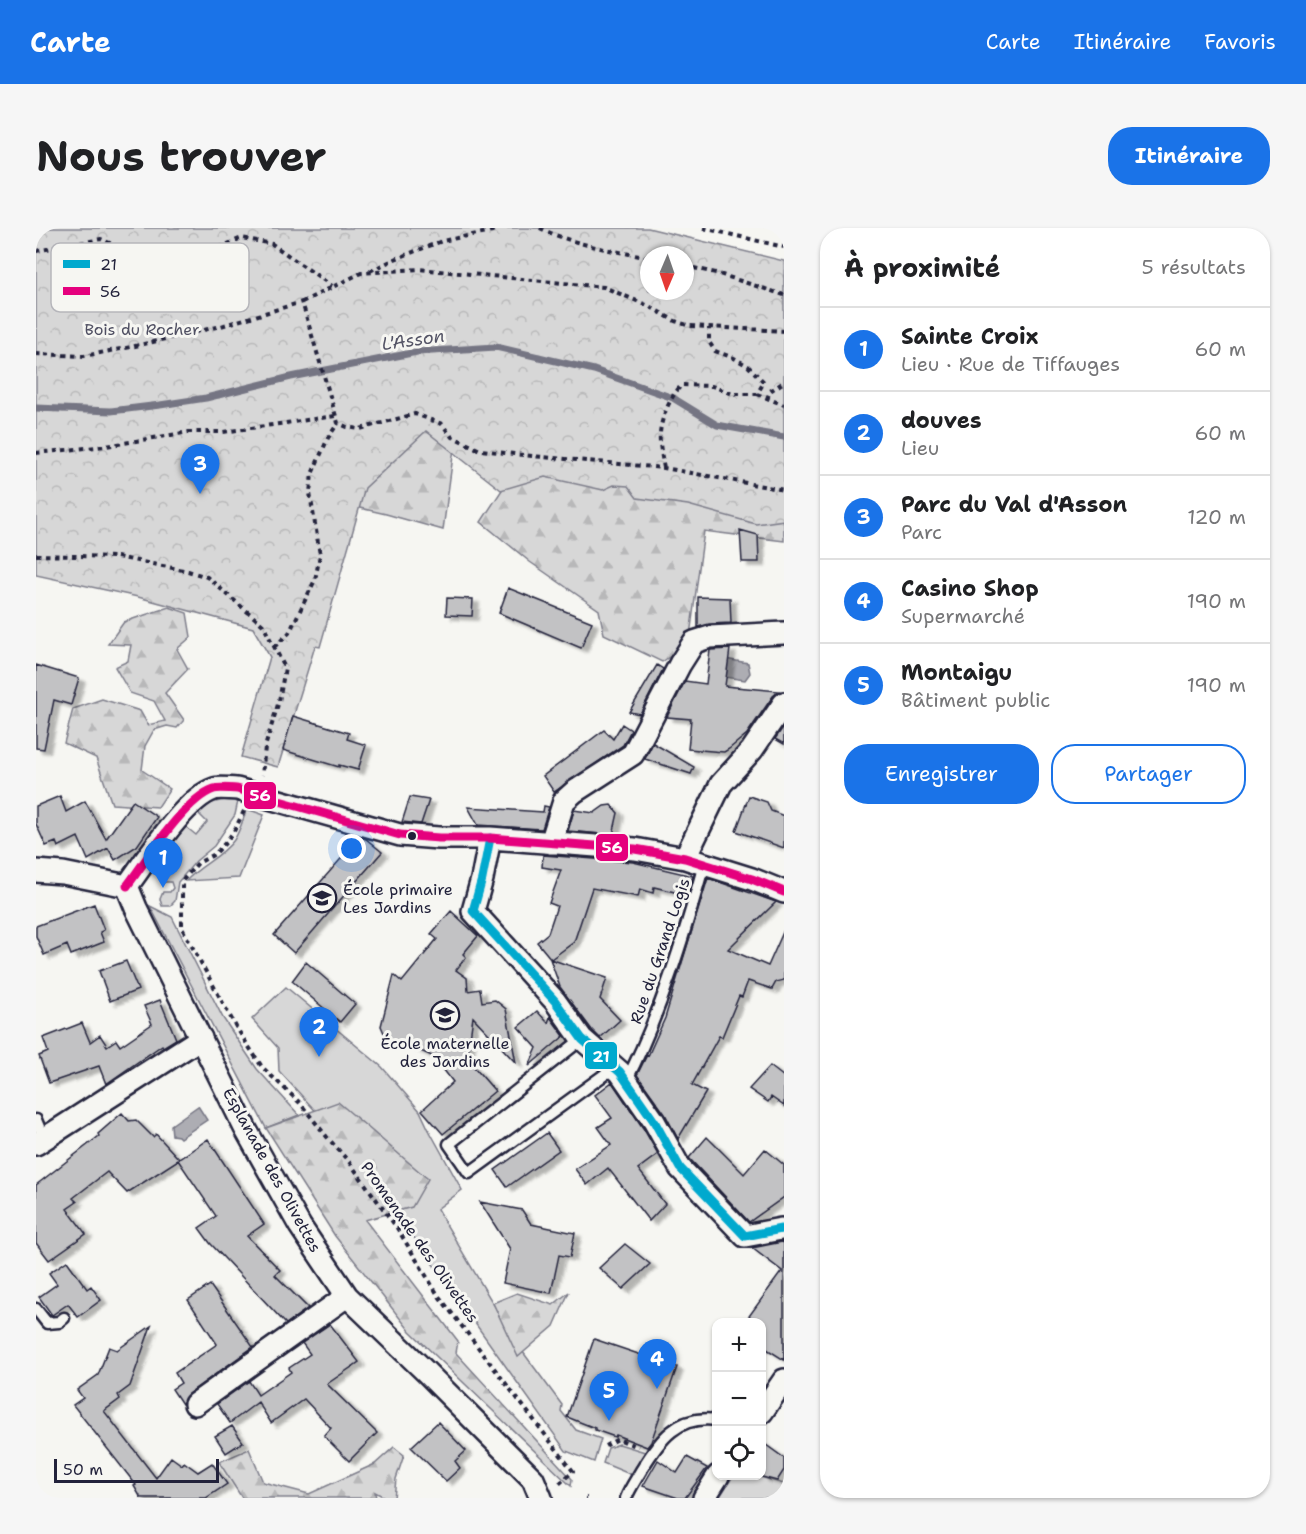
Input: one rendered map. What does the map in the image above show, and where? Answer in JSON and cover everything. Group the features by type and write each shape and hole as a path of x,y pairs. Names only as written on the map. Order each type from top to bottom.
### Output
{"street":[{"path":"551,843 564,801 574,792 633,754 694,642 710,637 784,633"},
{"path":"695,861 720,784 752,750 784,703"},
{"path":"36,871 63,873 127,886 182,813 198,798 215,789 237,789 400,835 490,838 635,849 695,861 784,892"},
{"path":"490,838 473,911 555,1000 582,1039 620,1074 654,1121 680,1168 745,1236 783,1227"},
{"name":"Esplanade des Olivettes","path":"127,886 245,1128 300,1226 347,1296 550,1495"},
{"path":"39,1134 201,1038"},
{"path":"195,1404 347,1296"},
{"path":"766,1406 784,1380"},
{"path":"704,1498 715,1480"}],"lane":[{"name":"Rue du Grand Logis","path":"620,1074 649,1031 695,861"},
{"path":"582,1039 449,1144 469,1173 620,1074"},
{"path":"36,1309 47,1323 59,1322 64,1317"},
{"path":"626,1498 662,1440 676,1428 691,1420 712,1419"}],"path":[{"path":"36,354 84,356 220,326 302,302 332,286 442,241 497,228"},
{"path":"540,228 585,244 640,256"},
{"path":"703,228 784,247"},
{"path":"75,243 100,238 110,243"},
{"path":"230,243 242,238 272,244 332,286"},
{"path":"36,251 51,248"},
{"path":"694,268 784,295"},
{"path":"364,273 420,269 603,287 649,306 675,321 699,327 784,331"},
{"path":"302,302 335,416 338,423 347,427 360,429 415,414 442,424 452,436 480,450 663,468 784,490"},
{"path":"709,328 709,342 715,351 741,362 764,382 757,394"},
{"path":"767,399 770,391 784,382"},
{"path":"663,468 659,435 663,419 676,391 682,385 712,386 733,394 757,394 784,405"},
{"path":"36,453 106,446 189,432 223,432 335,416"},
{"path":"274,647 289,633 315,580 320,555 310,493 312,474 328,438 338,423"},
{"path":"36,555 117,557 188,571 207,578 263,625 285,668 279,701 265,747 261,780 254,792"},
{"name":"Promenade des Olivettes","path":"254,792 226,842 215,854 198,863 182,881 182,928 236,1027 262,1067 300,1103 351,1163 397,1228 438,1295 573,1471 550,1495"},
{"path":"605,1446 618,1439 653,1452"}],"green space":[{"name":"Bois du Rocher","path":"36,228 648,228 784,261 784,520 756,524 688,505 637,498 628,486 614,485 603,490 545,477 501,490 426,431 365,488 320,647 315,646 278,767 241,757 270,657 253,628 138,597 36,575"},
{"path":"457,426 443,530 386,514 75,443"},
{"path":"513,473 784,493 784,541 704,531 689,643 662,662 604,634 599,610 530,562 481,522"},
{"path":"169,607 187,613 191,637 177,649 188,669 165,693 184,720 177,728 167,726 154,730 145,746 142,770 170,789 158,807 112,804 96,758 64,743 73,709 102,699 140,711 148,725 165,721 154,701 130,693 115,667 128,661 131,645 108,644 124,622"},
{"path":"231,799 238,801 235,815 214,846 196,861 178,882 175,901 170,906 162,906 160,899 163,892 170,892 173,888 171,882 164,882 157,859 180,828 185,826 196,835 207,822 197,812 209,804"},
{"path":"247,809 264,815 239,878 186,881 229,846 238,833"},
{"path":"150,906 172,917 223,1018 257,1069 299,1115 266,1128"},
{"path":"286,987 382,1067 420,1111 462,1190 437,1209 517,1344 562,1405 561,1411 576,1430 601,1439 594,1462 566,1451 354,1153 279,1071 278,1048 252,1019"},
{"path":"338,1102 428,1179 412,1207 365,1220 458,1341 456,1353 572,1479 571,1486 410,1331 335,1236 266,1128"},
{"path":"569,1292 554,1326 518,1357 493,1303 517,1293 553,1305"},
{"path":"619,1444 645,1452 632,1475 603,1463 608,1448"},
{"path":"394,1447 404,1455 396,1479 394,1498 386,1498 375,1492 376,1498 242,1498 219,1462 249,1449 263,1482 309,1494 375,1464"},
{"path":"766,1479 784,1484 784,1498 719,1498 730,1480"}],"shaded area":[{"path":"713,657 748,663 750,673 745,680 711,675"},
{"path":"198,1106 207,1120 180,1138 172,1135 171,1125"}],"building":[{"path":"740,530 758,535 759,562 742,562"},
{"path":"508,588 592,622 581,648 499,613"},
{"path":"698,597 730,598 731,623 698,627"},
{"path":"447,598 473,599 472,616 446,615"},
{"path":"730,649 725,686 779,691 773,696 747,734 729,749 724,752 688,749 691,719 667,717 685,681 706,684 710,650"},
{"path":"36,665 79,678 71,705 54,700 44,749 36,748"},
{"path":"657,665 663,669 640,714 629,712"},
{"path":"293,716 349,733 347,739 366,745 358,770 339,765 339,767 283,750"},
{"path":"622,724 631,730 623,745 554,792 543,776 604,730 613,739"},
{"path":"784,726 784,744 775,739"},
{"path":"653,743 694,767 691,774 645,759"},
{"path":"60,796 66,812 85,801 106,839 133,801 157,817 137,846 115,860 108,848 88,860 78,837 58,847 56,842 46,846 36,824 36,806"},
{"path":"749,796 767,802 771,811 784,816 784,848 736,831"},
{"path":"410,797 429,800 421,824 402,822"},
{"path":"611,805 618,813 613,835 568,831 574,810 594,813 604,806"},
{"path":"544,806 549,807 542,829 478,825 468,807 543,812"},
{"path":"360,837 382,852 294,953 274,935"},
{"path":"543,855 633,862 693,876 687,895 654,887 653,893 640,889 638,897 592,888 574,942 551,959 537,942 548,933 557,906 549,903 561,870 542,867"},
{"path":"708,878 776,902 728,949 768,966 784,930 784,980 776,982 772,989 748,981 742,997 739,996 722,1037 719,1036 692,1085 706,1092 678,1139 665,1114 637,1075 665,1018"},
{"path":"94,904 104,930 100,932 104,942 71,955 67,945 44,955 36,936 36,926"},
{"path":"451,911 478,936 463,954 466,957 456,970 467,978 468,991 480,989 482,1002 495,1000 506,1009 516,1063 473,1017 467,1059 495,1091 443,1134 422,1110 453,1082 434,1057 408,1045 388,1042 381,1026 394,975 402,982 437,939 431,934"},
{"path":"550,959 607,978 600,999 620,1020 600,1038 560,987"},
{"path":"126,961 138,990 110,1001 99,971"},
{"path":"306,962 355,1004 340,1022 292,981"},
{"path":"160,1000 176,1039 163,1047 162,1045 106,1084 99,1066 49,1083 39,1056 48,1052 43,1038 82,1023 90,1042 100,1035 107,1046 116,1040 120,1046 152,1024 144,1006"},
{"path":"537,1011 548,1023 550,1017 564,1036 529,1066 537,1048 518,1027"},
{"path":"770,1066 784,1077 784,1106 771,1097 768,1102 749,1089"},
{"path":"612,1082 658,1154 638,1169 665,1204 649,1221 608,1168 587,1185 575,1169 611,1145 598,1127 612,1118 595,1095"},
{"path":"122,1113 129,1121 136,1120 153,1137 156,1134 179,1159 208,1139 264,1224 247,1236 280,1270 275,1275 308,1308 286,1324 210,1243 199,1228 216,1216 178,1160 127,1193 107,1172 73,1198 77,1202 67,1209 86,1234 49,1260 36,1243 36,1185 99,1136 98,1134"},
{"path":"547,1133 559,1150 507,1187 495,1170"},
{"path":"707,1137 744,1174 765,1149 784,1165 784,1197 749,1222 689,1158"},
{"path":"480,1202 522,1210 531,1224 575,1233 570,1257 559,1255 551,1293 503,1283 510,1249"},
{"path":"784,1243 784,1360 766,1349 766,1318 748,1318 782,1271 752,1248"},
{"path":"625,1244 650,1264 623,1289 599,1268"},
{"path":"67,1261 87,1289 91,1286 101,1300 78,1317 68,1304 52,1315 39,1297 57,1284 49,1273"},
{"path":"210,1285 253,1347 188,1394 182,1404 172,1389 181,1383 175,1373 217,1344 188,1300"},
{"path":"330,1324 359,1362 327,1384 377,1433 349,1461 324,1436 331,1428 304,1399 271,1423 258,1402 230,1423 217,1404 249,1381 258,1395 291,1372 289,1368 310,1354 302,1343"},
{"path":"151,1326 130,1386 118,1395 120,1399 104,1411 156,1478 171,1457 182,1465 184,1462 198,1472 212,1463 227,1484 206,1498 141,1498 134,1486 136,1485 73,1405 83,1398 77,1390 98,1375 109,1347 117,1350"},
{"path":"594,1339 677,1367 651,1442 647,1447 595,1430 595,1428 567,1417"},
{"path":"438,1422 466,1451 455,1461 460,1468 446,1481 411,1447"},
{"path":"232,1426 243,1442 226,1453 215,1436"},
{"path":"766,1445 784,1458 784,1470 777,1481 766,1478"},
{"path":"687,1457 707,1468 685,1498 678,1498 643,1486 658,1460 677,1473"}],"waterway":[{"name":"L'Asson","path":"36,408 111,411 160,405 206,398 291,377 417,352 496,347 594,370 673,398 717,425 784,437"}],"transit line":[{"name":"56","path":"127,886 178,817 202,795 222,788 237,789 400,835 490,838 635,849 685,858 752,879 784,892"},
{"name":"21","path":"490,838 473,911 555,1001 582,1039 620,1072 654,1121 680,1168 745,1236 781,1229"}],"place":[{"name":"Parc du Val d'Asson","path":"200,494"},
{"name":"Sainte Croix","path":"163,888"},
{"name":"École primaire Les Jardins","path":"322,898"},
{"name":"École maternelle des Jardins","path":"445,1015"},
{"name":"douves","path":"319,1057"},
{"name":"Casino Shop","path":"657,1389"},
{"name":"Montaigu","path":"609,1421"}]}
